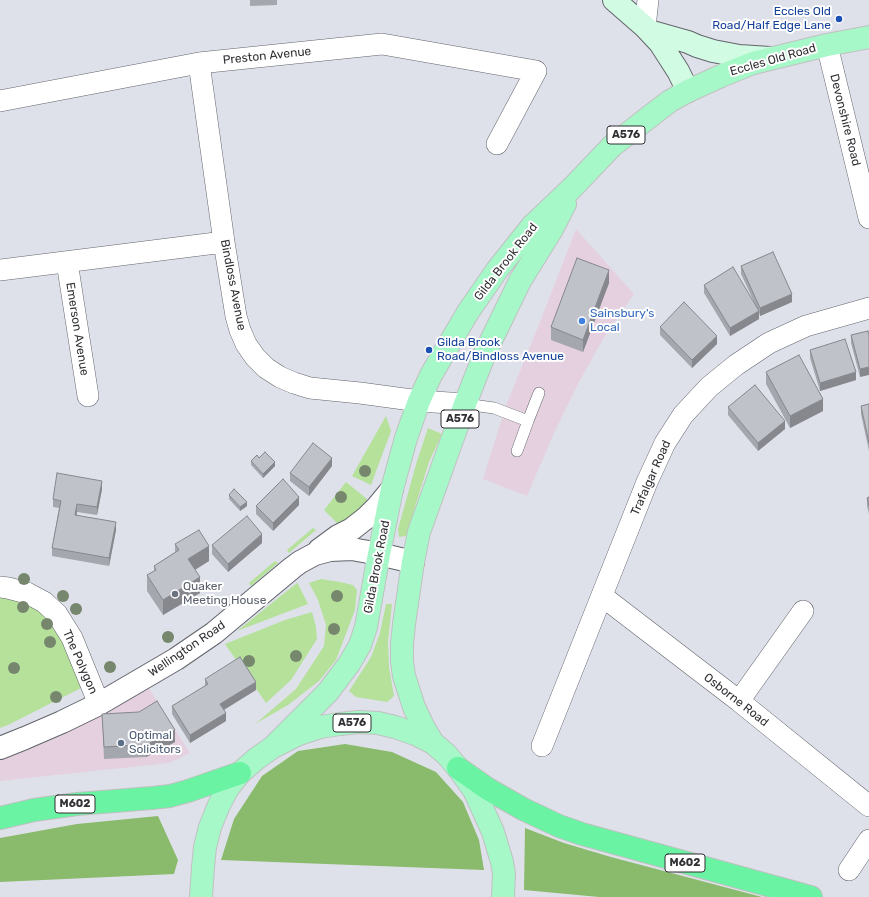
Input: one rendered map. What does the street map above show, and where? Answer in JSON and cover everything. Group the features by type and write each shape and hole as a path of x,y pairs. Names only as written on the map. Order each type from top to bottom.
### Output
{"highway":[{"name":"M602","path":"458,768 488,789 523,809 559,826 582,834 811,897"},
{"name":"M602","path":"0,818 34,810 76,804 152,798 188,791 240,774"}],"main road":[{"path":"614,0 647,29 660,44 670,57 688,91"},
{"path":"647,29 713,51 739,56 776,58"},
{"name":"Eccles Old Road","path":"572,188 612,146 670,101 688,91 753,63 827,45 869,37"},
{"name":"Gilda Brook Road","path":"272,747 328,692 350,664 360,645 366,627 392,489 406,438 419,401 431,375 468,312 497,270 532,226 572,188"},
{"name":"Gilda Brook Road","path":"432,743 414,707 404,676 402,660 404,624 419,532 485,353 520,281 551,231 572,188"},
{"name":"A576","path":"201,897 205,847 212,822 228,788 240,774 272,747 299,734 320,727 358,722 378,723 415,734 432,743 446,754 458,768 474,790 498,848 504,874 503,897"}],"street":[{"path":"647,29 648,0"},
{"name":"Preston Avenue","path":"0,101 199,63 382,44 536,71 497,144"},
{"name":"Devonshire Road","path":"827,45 869,218"},
{"name":"Bindloss Avenue","path":"199,63 236,316 246,344 255,357 266,368 280,377 310,388 360,392 419,401 465,404"},
{"path":"0,270 224,242"},
{"name":"Emerson Avenue","path":"67,262 88,396"},
{"name":"Trafalgar Road","path":"542,746 647,482 665,443 683,415 709,387 736,365 769,343 806,326 869,308"},
{"path":"315,554 338,536 352,529 366,518 392,489"},
{"name":"Wellington Road","path":"0,748 62,722 99,704 176,659 214,633 292,568 315,554 330,550 352,549 413,562"},
{"name":"The Polygon","path":"0,587 27,593 44,602 58,614 72,638 99,704"},
{"name":"Osborne Road","path":"602,596 738,701 869,806"},
{"path":"738,701 803,612"},
{"path":"858,867 869,840"}],"lane":[{"path":"517,451 539,392"},
{"path":"465,404 494,408 528,421"}],"shaded area":[{"path":"576,229 634,294 603,339 578,384 554,433 527,496 483,479 505,408"},
{"path":"143,679 190,753 169,763 0,781 0,750"}],"green space":[{"path":"386,416 391,431 371,485 352,476"},
{"path":"428,428 442,434 429,462 406,536 399,537 398,529"},
{"path":"346,482 367,499 363,511 354,518 338,524 324,510"},
{"path":"313,528 316,530 289,553 287,550"},
{"path":"275,561 278,563 251,586 249,583"},
{"path":"321,579 353,585 357,590 355,610 336,660 319,681 288,705 255,724 296,689 324,646 326,625 318,600 309,583"},
{"path":"297,583 308,604 237,631"},
{"path":"0,598 27,602 51,613 85,686 0,728"},
{"path":"386,604 392,604 388,642 389,667 394,696 387,702 356,697 349,691 371,657 380,633"},
{"path":"312,612 316,627 317,639 291,680 266,703 225,644 285,620"},
{"path":"345,744 392,752 436,772 463,802 479,840 484,870 221,860 234,819 262,776 298,751"},
{"path":"158,816 178,860 174,874 0,882 0,838 77,824"},
{"path":"525,828 564,843 611,857 762,897 599,897 524,890"}],"building":[{"path":"773,252 792,294 760,308 741,266"},
{"path":"577,258 609,270 583,340 551,327"},
{"path":"733,267 759,311 730,328 704,285"},
{"path":"684,302 717,336 692,360 660,327"},
{"path":"868,331 869,367 860,369 851,335"},
{"path":"845,339 856,372 820,383 810,350"},
{"path":"799,355 823,399 790,416 766,372"},
{"path":"755,385 785,421 758,443 728,407"},
{"path":"869,404 869,443 861,406"},
{"path":"313,443 332,458 309,487 290,473"},
{"path":"265,452 275,462 263,474 251,461 257,455 259,458"},
{"path":"57,473 102,481 97,507 77,504 75,515 116,522 109,558 52,548 61,501 53,499"},
{"path":"283,479 299,497 273,523 256,506"},
{"path":"234,489 247,502 240,507 229,495"},
{"path":"247,516 262,534 228,564 212,545"},
{"path":"199,530 209,546 188,559 200,577 163,600 147,575 156,570 154,566 179,550 175,544"},
{"path":"240,657 256,682 220,704 226,713 190,735 172,706 208,684 205,679"},
{"path":"157,701 175,730 146,745 104,747 102,714 139,712"}],"place":[{"name":"Eccles Old Road/Half Edge Lane","path":"839,19"},
{"name":"Sainsbury's Local","path":"582,321"},
{"name":"Gilda Brook Road/Bindloss Avenue","path":"429,350"},
{"name":"Quaker Meeting House","path":"175,594"},
{"name":"Optimal Solicitors","path":"121,743"}]}
